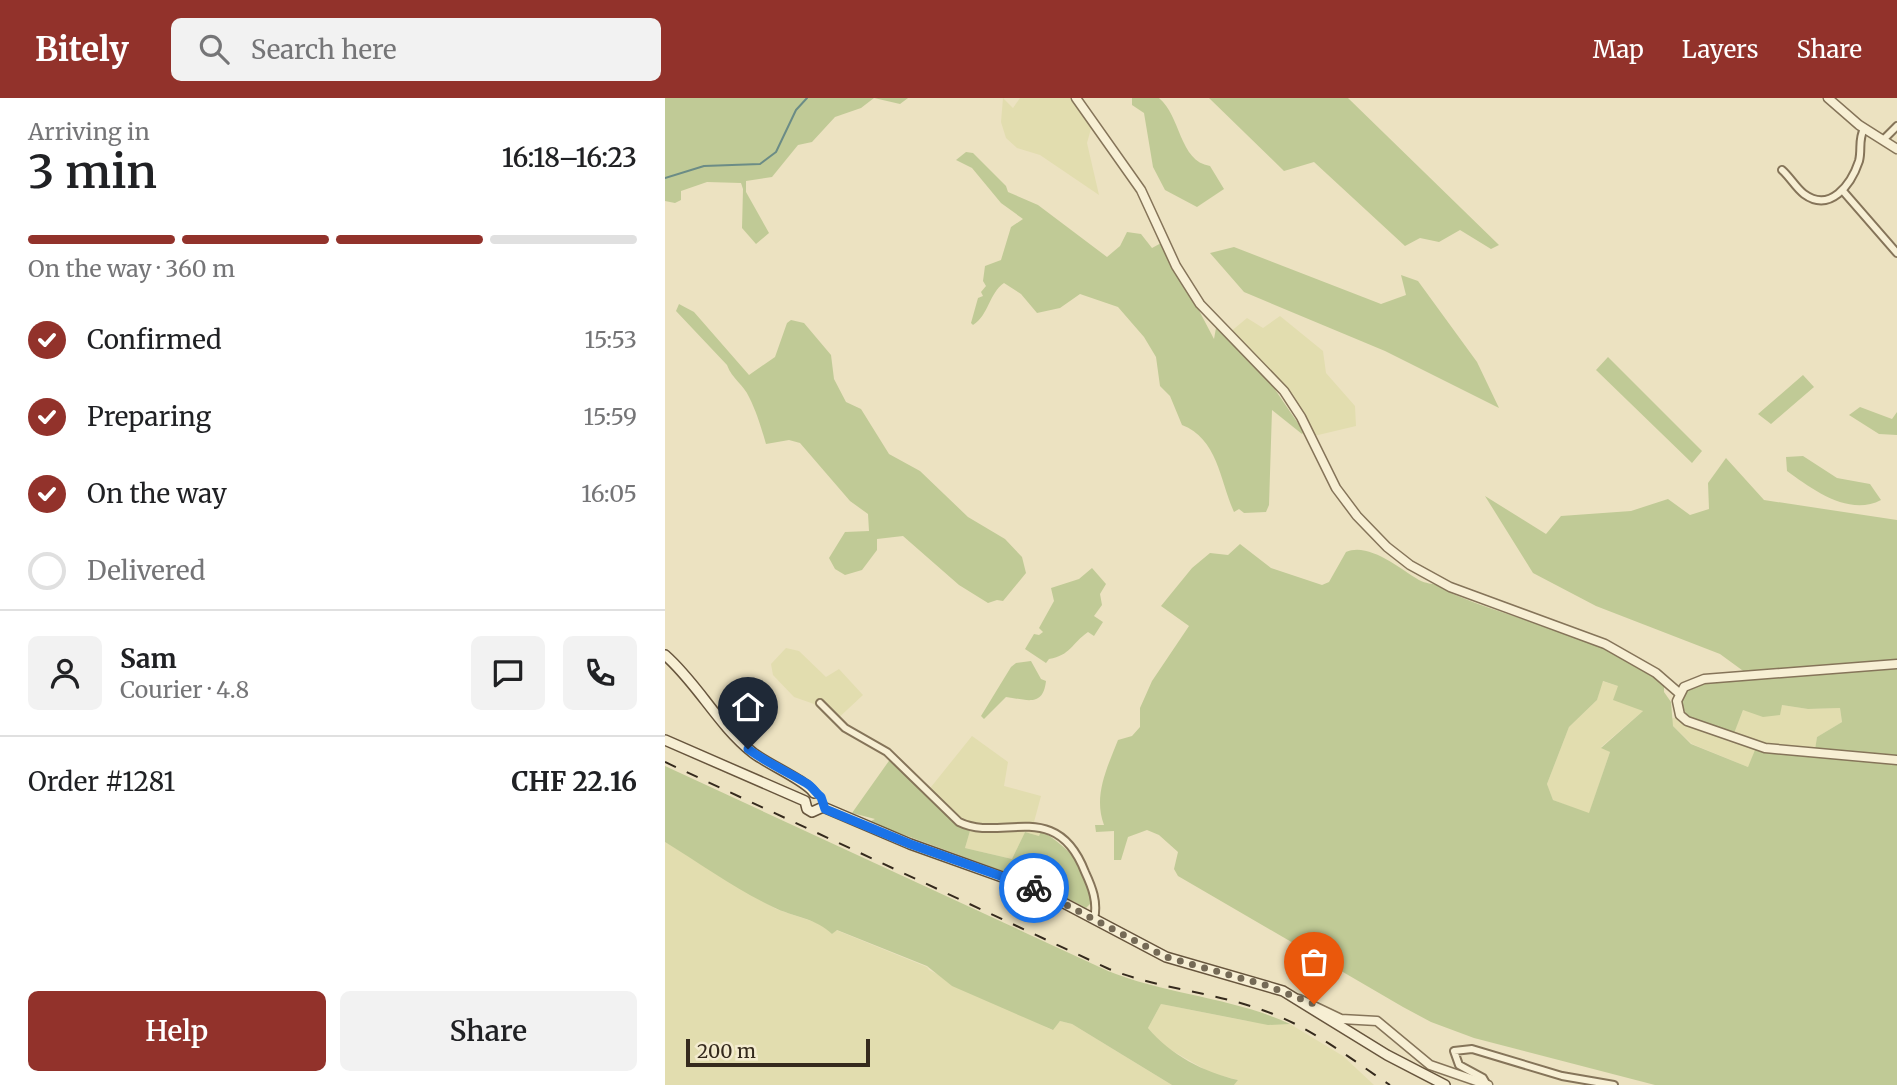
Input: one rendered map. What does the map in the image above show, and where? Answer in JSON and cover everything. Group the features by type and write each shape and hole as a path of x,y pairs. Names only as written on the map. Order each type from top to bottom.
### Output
{"main road":[{"path":"665,655 687,677 736,738 766,762 806,783 823,799 823,807"},
{"path":"665,740 805,801 809,811 818,811 823,807"},
{"path":"805,801 814,793"},
{"path":"823,807 910,844 1041,891 1166,957 1265,985 1297,998 1387,1055 1445,1085"}],"street":[{"path":"1076,98 1141,190 1191,291 1216,323 1268,371 1284,391 1301,416 1336,488 1357,516 1387,547 1416,569 1457,591 1605,644 1656,673 1679,693"},
{"path":"1828,98 1864,129 1897,149"},
{"path":"1883,140 1897,126"},
{"path":"1782,170 1803,193 1818,201 1829,200 1843,191 1858,162 1860,138 1864,129"},
{"path":"1843,191 1897,253"},
{"path":"1897,664 1704,679 1687,684 1679,693 1678,710 1687,721 1755,746 1897,760"},
{"path":"820,703 845,728 887,752 959,822 971,827 1029,825 1062,840 1078,856 1083,867 1095,900 1094,919"},
{"path":"1297,998 1342,1019 1377,1021 1430,1065 1487,1085"},
{"path":"1487,1085 1483,1078 1459,1065 1454,1051 1472,1049 1562,1076 1614,1085"}],"shaded area":[{"path":"1003,98 1013,108 1020,98 1072,98 1092,125 1087,143 1099,195 1040,155 1017,148 1006,138 1001,122"},
{"path":"1280,316 1323,351 1326,373 1355,406 1356,426 1314,436 1277,377 1229,333 1247,318 1263,328"},
{"path":"786,648 799,651 826,677 839,669 863,695 833,723 814,704 794,697 773,675 771,664"},
{"path":"1602,681 1618,686 1643,711 1601,747 1610,752 1589,814 1553,800 1547,784 1569,727 1597,700"},
{"path":"1782,705 1808,709 1840,708 1842,722 1817,737 1815,751 1760,744 1748,767 1692,744 1673,726 1671,719 1676,717 1730,742 1743,710 1767,714"},
{"path":"972,736 1008,762 1004,786 1041,796 1034,822 1043,827 1039,836 1025,832 1012,859 965,848 970,831 956,824 927,792"},
{"path":"665,842 776,909 823,925 832,934 836,930 927,967 1052,1030 1060,1021 1072,1024 1172,1085 665,1085"},
{"path":"1161,1004 1247,1021 1290,1024 1343,1056 1374,1085 1234,1085 1238,1080 1211,1073 1164,1046 1148,1028"}],"green space":[{"path":"665,98 874,98 861,108 835,117 812,142 798,145 772,177 746,181 746,192 769,233 756,244 742,228 741,183 707,182 681,191 681,200 675,203 665,201"},
{"path":"874,98 908,98 900,104"},
{"path":"1132,98 1159,98 1172,116 1192,156 1210,166 1224,189 1197,207 1165,190 1153,167 1144,113 1132,105"},
{"path":"1209,98 1348,98 1499,245 1491,249 1460,230 1439,242 1420,238 1405,246 1314,162 1284,171"},
{"path":"966,152 973,153 1006,186 1008,192 1038,205 1107,257 1120,246 1127,232 1141,234 1152,248 1163,242 1214,339 1216,328 1261,369 1304,432 1302,434 1272,410 1269,505 1266,512 1244,513 1239,509 1234,512 1211,451 1194,431 1182,425 1170,396 1160,386 1156,357 1144,337 1118,307 1080,294 1060,308 1037,313 1021,294 1004,283 995,292 978,321 973,325 971,323 978,298 983,296 981,292 986,286 983,281 985,266 1001,260 1011,227 1023,219 1001,203 972,168 956,160"},
{"path":"1234,247 1381,304 1406,295 1401,275 1418,281 1477,362 1499,408 1385,351 1244,292 1210,253"},
{"path":"679,304 694,312 749,375 775,357 787,323 791,320 804,323 831,355 834,379 846,402 861,409 889,454 920,471 968,517 1005,539 1022,557 1026,573 1003,601 988,603 959,585 903,536 877,539 877,550 862,570 845,575 835,569 829,558 845,532 869,531 868,514 850,501 800,443 789,440 766,444 747,393 727,365 676,311"},
{"path":"1608,357 1702,451 1692,463 1596,370"},
{"path":"1803,375 1814,387 1771,424 1758,414"},
{"path":"1860,407 1892,419 1897,412 1897,435 1879,434 1849,415"},
{"path":"1803,456 1837,478 1870,484 1881,500 1856,505 1819,493 1787,471 1786,457"},
{"path":"1726,458 1764,500 1897,520 1897,661 1746,673 1720,654 1596,606 1533,573 1485,496 1546,534 1561,516 1631,511 1668,499 1690,515 1709,509 1708,483"},
{"path":"1240,544 1271,568 1322,585 1329,582 1346,552 1355,550 1374,554 1422,581 1453,594 1616,654 1664,684 1664,692 1671,702 1673,726 1691,744 1748,767 1755,750 1814,756 1817,737 1842,722 1840,708 1808,709 1782,705 1780,715 1763,717 1743,710 1733,736 1688,717 1680,702 1686,690 1706,682 1897,668 1897,1085 1655,1085 1474,1038 1431,1022 1403,1007 1178,876 1174,869 1178,852 1159,835 1147,830 1128,837 1121,860 1114,860 1114,831 1096,832 1095,825 1104,825 1100,803 1106,772 1118,740 1132,736 1140,727 1140,708 1152,681 1189,626 1161,606 1192,568 1210,553 1228,555","holes":["1603,681 1618,686 1613,700 1643,711 1601,748 1610,752 1589,813 1553,800 1547,784 1569,727 1597,700"]},
{"path":"1092,568 1106,584 1100,594 1102,605 1094,616 1103,622 1094,636 1088,632 1067,652 1049,659 1046,663 1025,649 1034,634 1043,632 1039,628 1054,601 1051,588 1079,579"},
{"path":"1031,661 1041,679 1046,681 1042,695 1033,700 1006,697 984,719 981,716 1011,667 1016,663"},
{"path":"891,758 956,824 970,831 965,848 1012,859 1025,832 1039,836 1041,831 1050,836 1069,852 1084,872 1089,882 1090,904 1086,908 1044,886 869,822 875,819 852,813"},
{"path":"665,766 1108,971 1153,986 1245,1008 1290,1024 1268,1025 1161,1004 1148,1028 1157,1038 1189,1061 1238,1080 1234,1085 1172,1085 1072,1024 1060,1021 1053,1030 952,986 927,966 837,930 832,934 819,924 759,900 718,876 665,842"}],"waterway":[{"path":"665,178 704,166 760,164 776,152 796,110 807,98"}],"railway":[{"path":"665,762 1109,969 1147,981 1226,999 1282,1018 1329,1044 1390,1085"}],"way so far":[{"path":"1034,888 1166,957 1247,979 1314,1004"}],"route":[{"path":"748,749 780,771 810,785 814,793 821,797 825,809 910,844 1034,888"}]}
